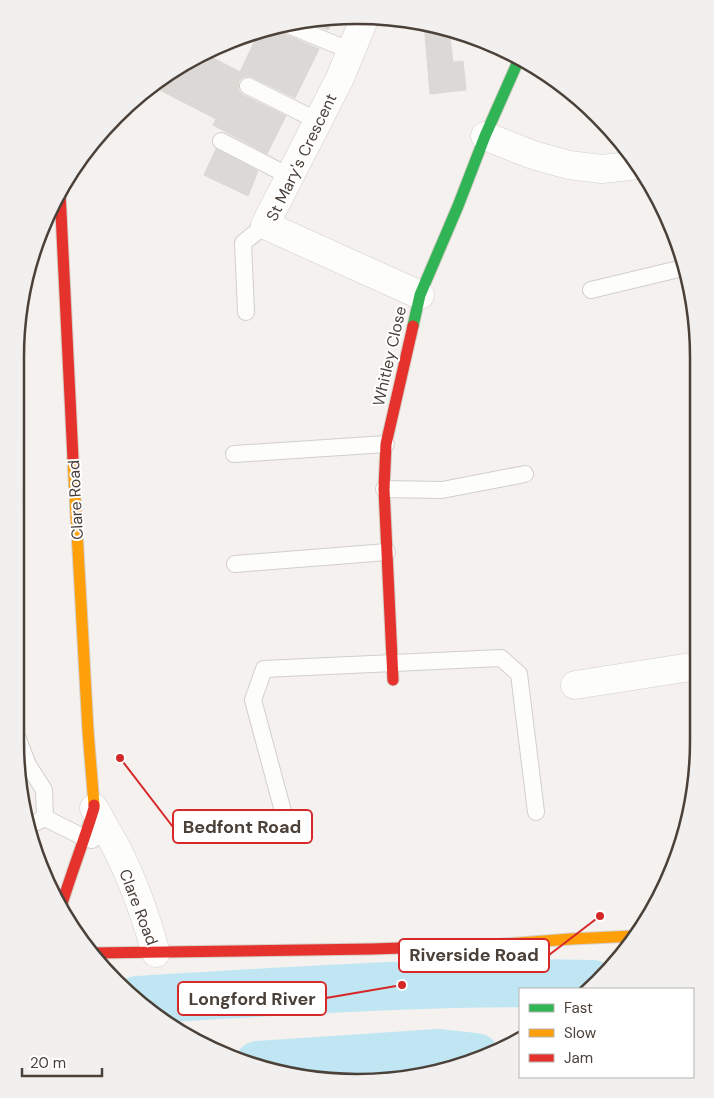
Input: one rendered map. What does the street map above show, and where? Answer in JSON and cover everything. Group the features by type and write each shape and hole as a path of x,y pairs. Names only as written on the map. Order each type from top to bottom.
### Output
{"street":[{"name":"St Mary's Crescent","path":"362,24 340,78 264,225 420,295"},
{"name":"Whitley Close","path":"394,680 384,489 386,444 420,295 485,136 517,64"},
{"path":"485,136 568,166 602,169 630,166"},
{"name":"Clare Road","path":"61,205 77,540 94,808 63,899"},
{"path":"575,685 690,668"},
{"name":"Clare Road","path":"94,808 125,868 147,922 156,953"},
{"path":"100,953 372,949 492,945 627,936"}],"lane":[{"path":"298,29 351,51"},
{"path":"248,86 318,121"},
{"path":"221,141 290,176"},
{"path":"246,312 244,243 264,225"},
{"path":"591,290 678,269"},
{"path":"234,454 386,444"},
{"path":"384,489 442,490 525,474"},
{"path":"235,564 387,552"},
{"path":"284,815 253,700 264,669 501,658 519,674 536,812"},
{"path":"24,755 28,765 44,790 45,818"},
{"path":"34,823 45,818"},
{"path":"45,818 85,838 115,846"}],"building":[{"path":"331,25 328,30 318,26"},
{"path":"425,31 450,37 453,62 463,61 466,90 430,94"},
{"path":"281,33 319,49 295,98 252,77 243,77 239,81 239,91 243,95 286,116 267,154 213,125 216,119 159,90 190,68 212,57 240,72 256,39"},
{"path":"216,149 258,171 248,196 204,175"}],"waterway":[{"path":"147,999 422,985 586,984"},
{"path":"275,1064 439,1053 467,1056"}],"traffic: fast":[{"path":"413,326 420,295 485,136 517,64"}],"traffic: slow":[{"path":"73,459 88,731 94,805"},
{"path":"491,945 627,936"}],"traffic: jam":[{"path":"61,205 73,459"},
{"path":"393,680 384,489 386,444 413,326"},
{"path":"64,899 94,805"},
{"path":"100,953 372,949 491,945"}],"place":[{"name":"Bedfont Road","path":"120,758"},
{"name":"Riverside Road","path":"600,916"},
{"name":"Longford River","path":"402,985"}]}
